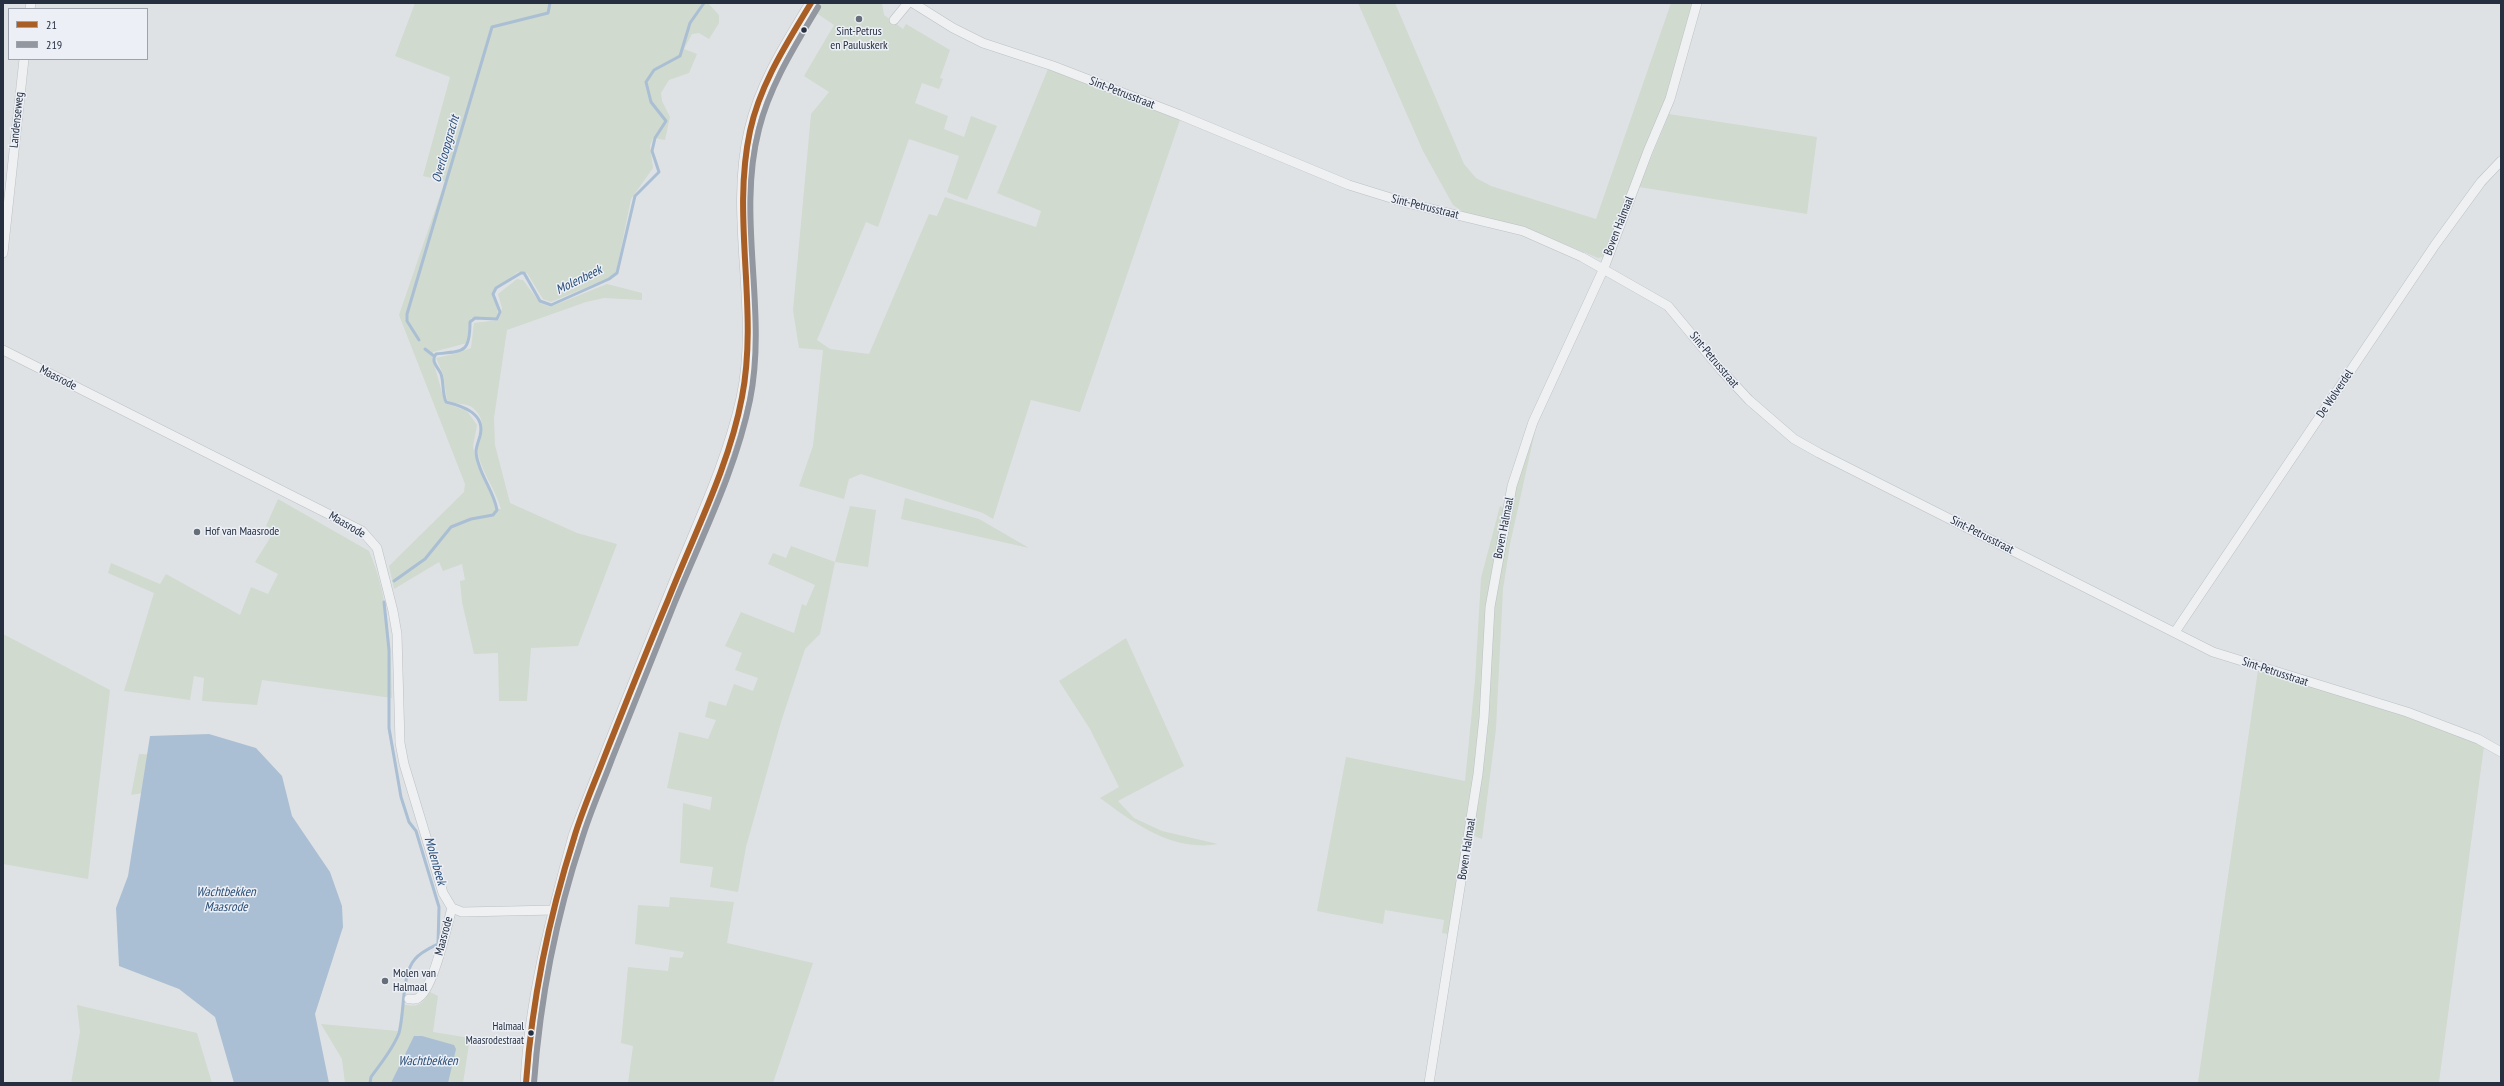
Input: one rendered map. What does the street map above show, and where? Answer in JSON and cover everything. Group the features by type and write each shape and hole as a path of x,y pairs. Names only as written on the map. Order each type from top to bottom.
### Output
{"street":[{"path":"526,1083 532,1021 555,910 574,836 715,483 735,427 746,370 748,339 742,196 747,144 755,110 763,90 776,62 811,3"},
{"path":"894,20 908,3"},
{"name":"Sint-Petrusstraat","path":"913,3 953,28 983,43 1053,66 1173,112 1349,185 1407,203 1523,231 1555,243 1604,268 1668,306 1722,371 1770,419 1794,439 2213,652 2407,712 2478,739 2501,752"},
{"name":"Boven Halmaal","path":"1429,1083 1478,774 1484,717 1490,607 1510,494 1524,444 1541,403 1604,268 1648,151 1670,99 1698,3"},
{"name":"Landenseweg","path":"3,253 24,60"},
{"name":"De Wolverdel","path":"2174,632 2435,245 2481,182 2501,161"},
{"name":"Maasrode","path":"3,350 362,531 372,540 381,562 396,634 400,743 404,764 443,893 452,908 462,912 555,910"},
{"name":"Maasrode","path":"409,999 417,999 421,996 436,966 452,908"}],"shaded area":[{"path":"415,3 708,3 719,15 719,23 709,39 699,33 692,34 684,49 697,54 689,73 669,80 661,93 662,101 670,117 665,140 653,138 650,146 653,168 631,199 616,273 609,278 551,302 543,299 527,273 518,272 494,290 494,297 498,311 497,318 471,318 467,343 433,352 432,357 445,403 467,411 477,425 473,446 475,456 497,509 501,509 484,472 477,449 482,424 481,419 470,406 453,403 447,400 443,374 436,358 471,348 474,323 499,320 502,308 498,294 517,279 523,280 540,303 550,307 607,284 642,293 642,300 604,298 586,302 507,330 494,418 495,445 510,503 577,533 617,544 578,646 531,648 527,701 499,701 498,653 474,654 462,602 460,581 465,580 462,564 443,571 439,562 394,589 389,566 464,492 465,484 399,315 445,181 423,176 450,77 395,56"},
{"path":"820,3 882,3 884,15 903,29 906,24 950,50 940,78 943,79 939,89 922,83 915,103 948,116 944,129 964,137 971,116 997,126 967,200 947,192 959,156 909,139 878,227 866,222 817,340 830,349 869,354 929,214 937,216 945,197 1036,227 1041,211 997,193 1048,69 1180,120 1080,412 1031,400 993,519 983,513 861,474 849,479 844,499 799,486 813,446 823,350 799,348 793,310 811,114 829,92 804,76 834,25 815,12"},
{"path":"1358,3 1395,3 1464,164 1476,178 1491,186 1596,219 1671,3 1694,3 1670,93 1607,253 1603,257 1598,258 1527,228 1463,212 1453,205 1423,151"},
{"path":"1669,114 1817,137 1807,214 1639,187"},
{"path":"1538,418 1510,544 1503,589 1496,729 1482,839 1466,833 1449,934 1442,933 1444,920 1385,910 1383,924 1317,911 1346,757 1465,781 1475,680 1481,578 1500,506 1505,508 1494,608 1512,498"},
{"path":"905,498 979,519 1029,548 901,519"},
{"path":"278,499 369,551 381,586 388,623 392,698 262,680 257,705 202,701 204,678 194,676 190,700 124,691 154,593 108,573 111,563 160,584 166,574 240,615 251,587 268,594 278,574 255,562 275,530 266,526"},
{"path":"850,506 876,510 868,567 835,562"},
{"path":"791,546 835,562 820,634 805,649 781,722 746,847 738,892 710,887 713,867 680,863 683,803 710,810 712,797 667,788 679,732 708,739 716,720 705,717 709,701 726,706 734,684 753,691 758,678 735,670 742,653 725,646 741,612 794,633 802,604 806,606 815,585 768,564 773,553 786,558"},
{"path":"3,634 110,690 88,879 3,864"},
{"path":"1126,638 1184,766 1118,801 1134,818 1162,831 1218,844 1186,844 1170,840 1141,826 1100,798 1119,787 1090,729 1059,681"},
{"path":"2258,670 2415,718 2484,746 2439,1082 2198,1082"},
{"path":"139,754 160,755 148,792 131,795"},
{"path":"670,897 734,902 727,943 813,963 773,1083 628,1083 633,1046 621,1043 628,967 668,971 670,957 682,958 684,952 635,944 638,905 669,907"},
{"path":"430,992 438,996 433,1032 470,1038 463,1083 345,1083 342,1059 321,1024 398,1031 402,1004 412,1006 422,1003"},
{"path":"77,1005 197,1033 212,1083 71,1083 80,1032"}],"water":[{"name":"Wachtbekken Maasrode","path":"209,734 256,748 282,776 292,816 330,872 342,906 343,927 315,1014 329,1083 234,1083 215,1017 179,989 119,966 116,908 128,876 150,736"},
{"name":"Wachtbekken","path":"414,1036 422,1036 454,1045 456,1049 448,1083 391,1083"}],"waterway":[{"name":"Overloopgracht","path":"419,340 407,321 407,314 492,27 548,13 550,3"},
{"name":"Molenbeek","path":"394,581 425,559 451,527 471,519 493,515 497,510 494,498 481,471 476,456 481,428 479,422 476,416 465,408 446,402 442,377 434,362 434,357 436,354 459,351 464,348 469,340 470,322 475,318 497,319 500,312 493,294 496,288 521,273 524,273 540,301 551,305 609,279 617,273 635,196 659,172 652,151 655,138 666,121 651,102 646,82 654,70 680,56 690,23 704,3"},
{"name":"Overloopgracht","path":"425,349 434,356"},
{"name":"Molenbeek","path":"370,1083 371,1077 390,1050 399,1033 407,974 415,959 420,954 438,944 439,907 416,831 409,822 401,797 389,728 389,650 384,602"}],"transit line":[{"name":"21","path":"526,1083 537,990 549,928 577,828 678,575 720,475 736,423 742,397 748,331 743,197 745,164 750,131 760,97 767,80 811,3"},
{"name":"219","path":"534,1083 540,1021 550,960 564,898 585,829 675,602 727,477 744,426 750,400 755,366 756,332 750,196 753,163 759,129 776,81 818,7"}],"place":[{"name":"Sint-Petrus en Pauluskerk","path":"859,19"},
{"name":"Hof van Maasrode","path":"197,532"},
{"name":"Molen van Halmaal","path":"385,981"},
{"name":"Halmaal Maasrodestraat","path":"531,1033"}]}
